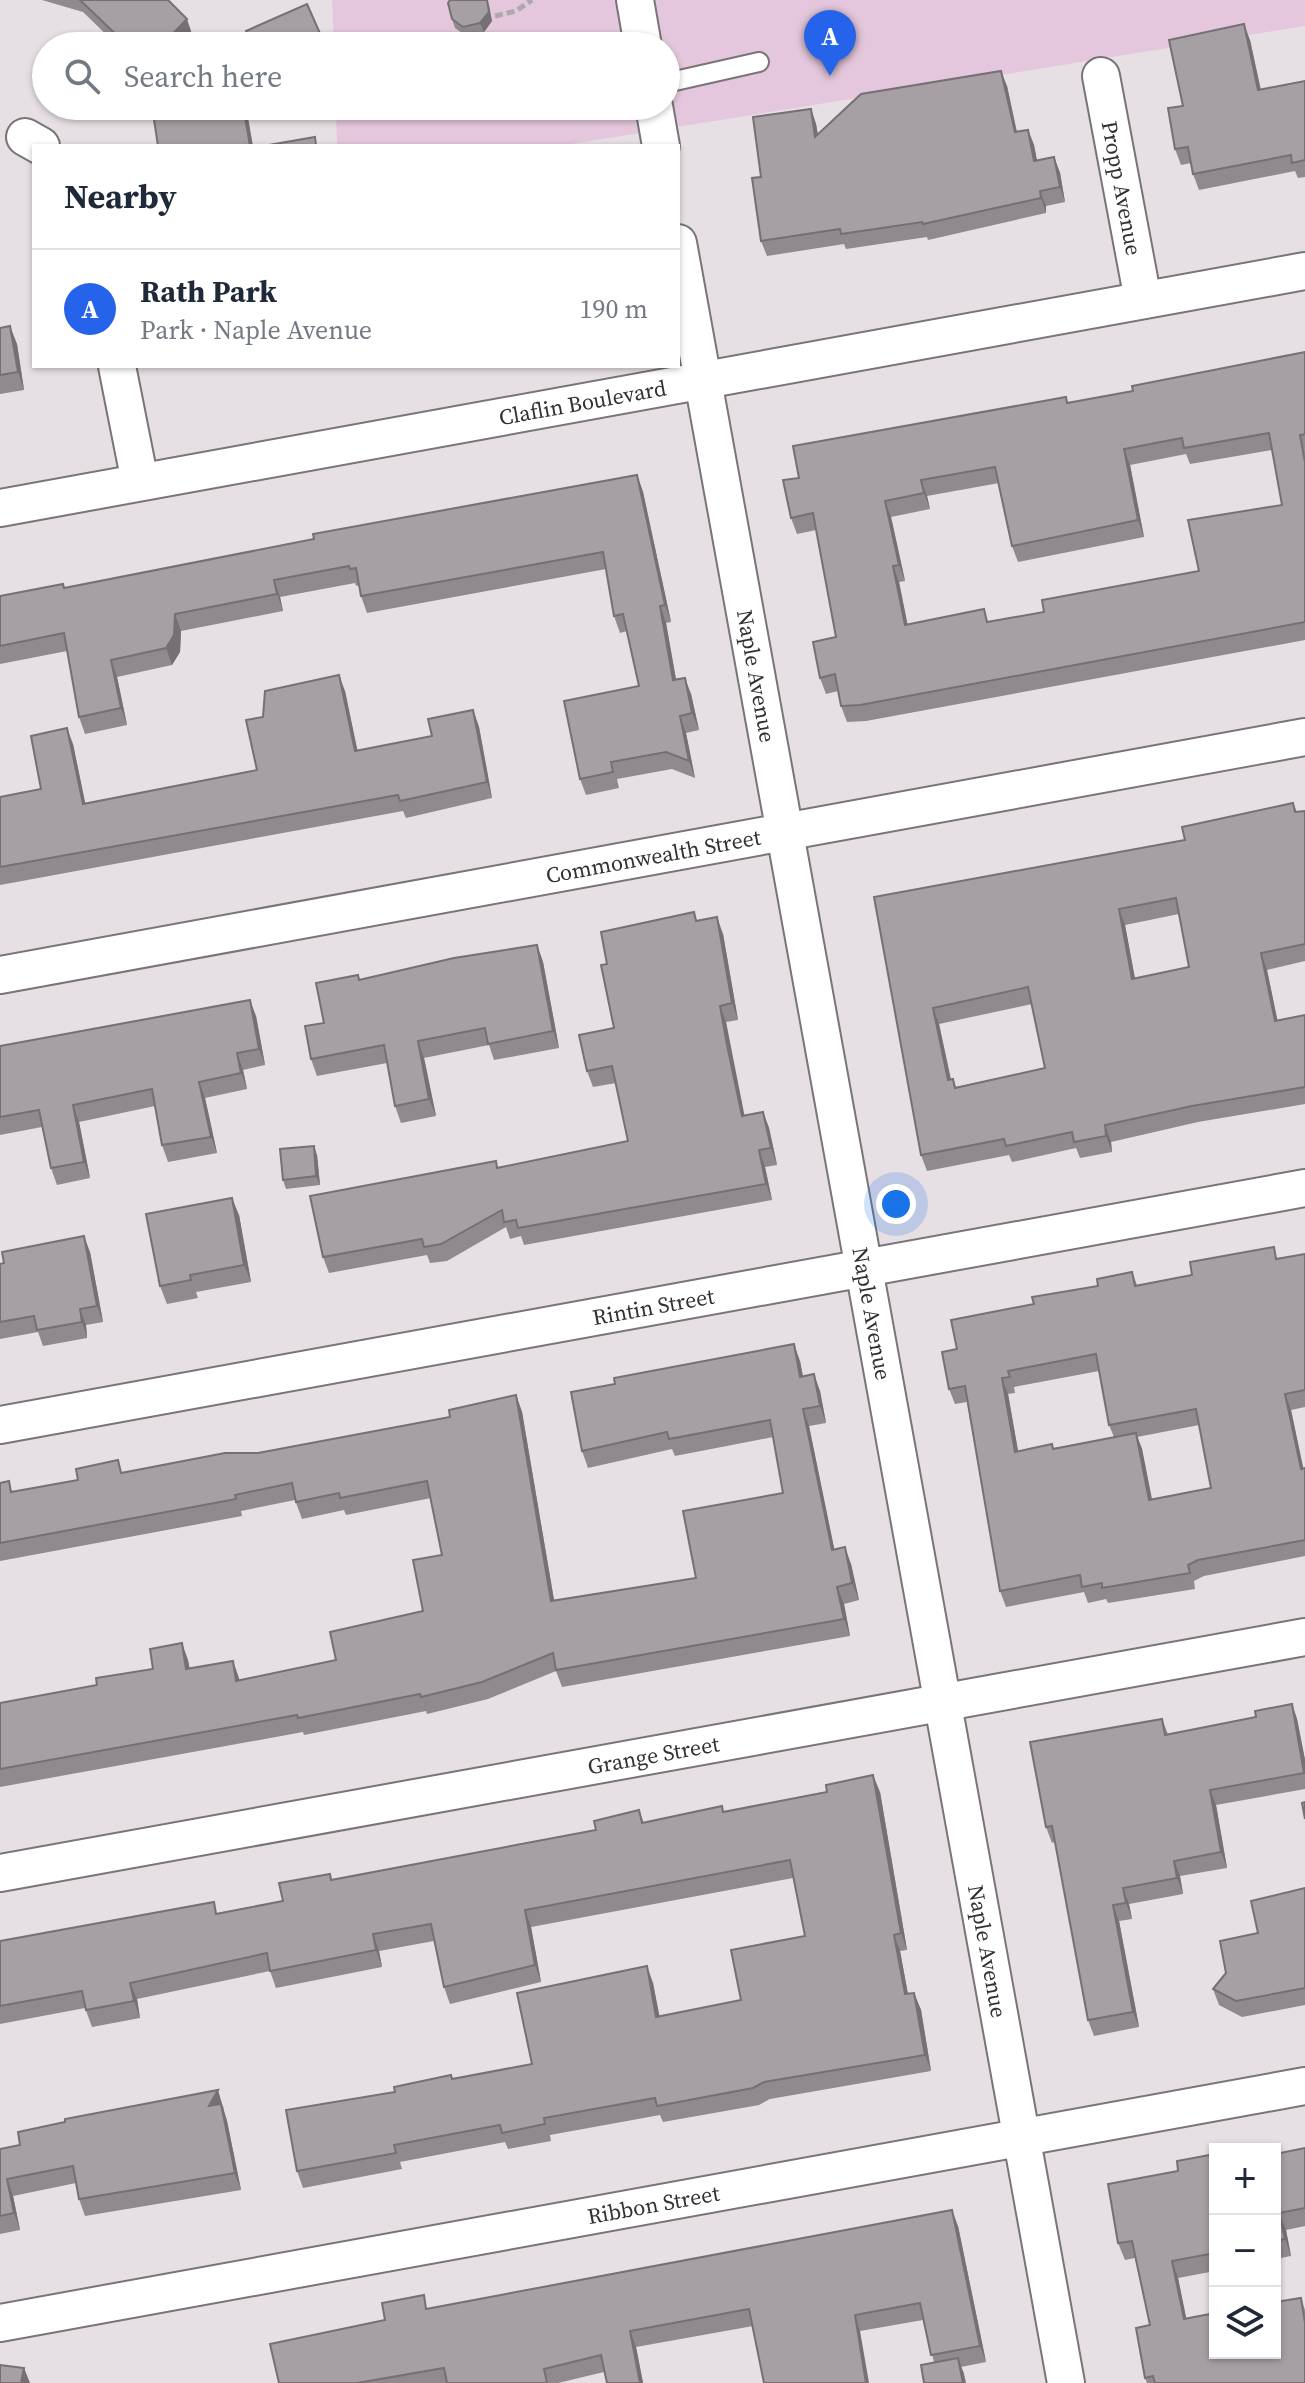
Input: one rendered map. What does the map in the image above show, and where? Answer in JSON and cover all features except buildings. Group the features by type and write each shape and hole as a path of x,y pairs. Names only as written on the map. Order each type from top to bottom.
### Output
{"street":[{"path":"635,0 641,32"},
{"name":"Propp Avenue","path":"1101,76 1143,300"},
{"path":"656,120 661,144"},
{"name":"Naple Avenue","path":"680,254 1066,2383"},
{"name":"Claflin Boulevard","path":"0,508 1305,271"},
{"path":"117,368 140,482"},
{"name":"Commonwealth Street","path":"0,975 1305,737"},
{"name":"Rintin Street","path":"0,1425 1305,1188"},
{"name":"Grange Street","path":"0,1873 1305,1637"},
{"name":"Ribbon Street","path":"0,2323 1305,2086"}],"lane":[{"path":"680,80 759,62"}],"path":[{"path":"495,16 516,11 532,0"}],"shaded area":[{"path":"332,0 1305,0 1305,26 571,144 337,144 336,120 680,120 680,32 333,32"}],"place":[{"name":"Rath Park","path":"830,76"}]}
